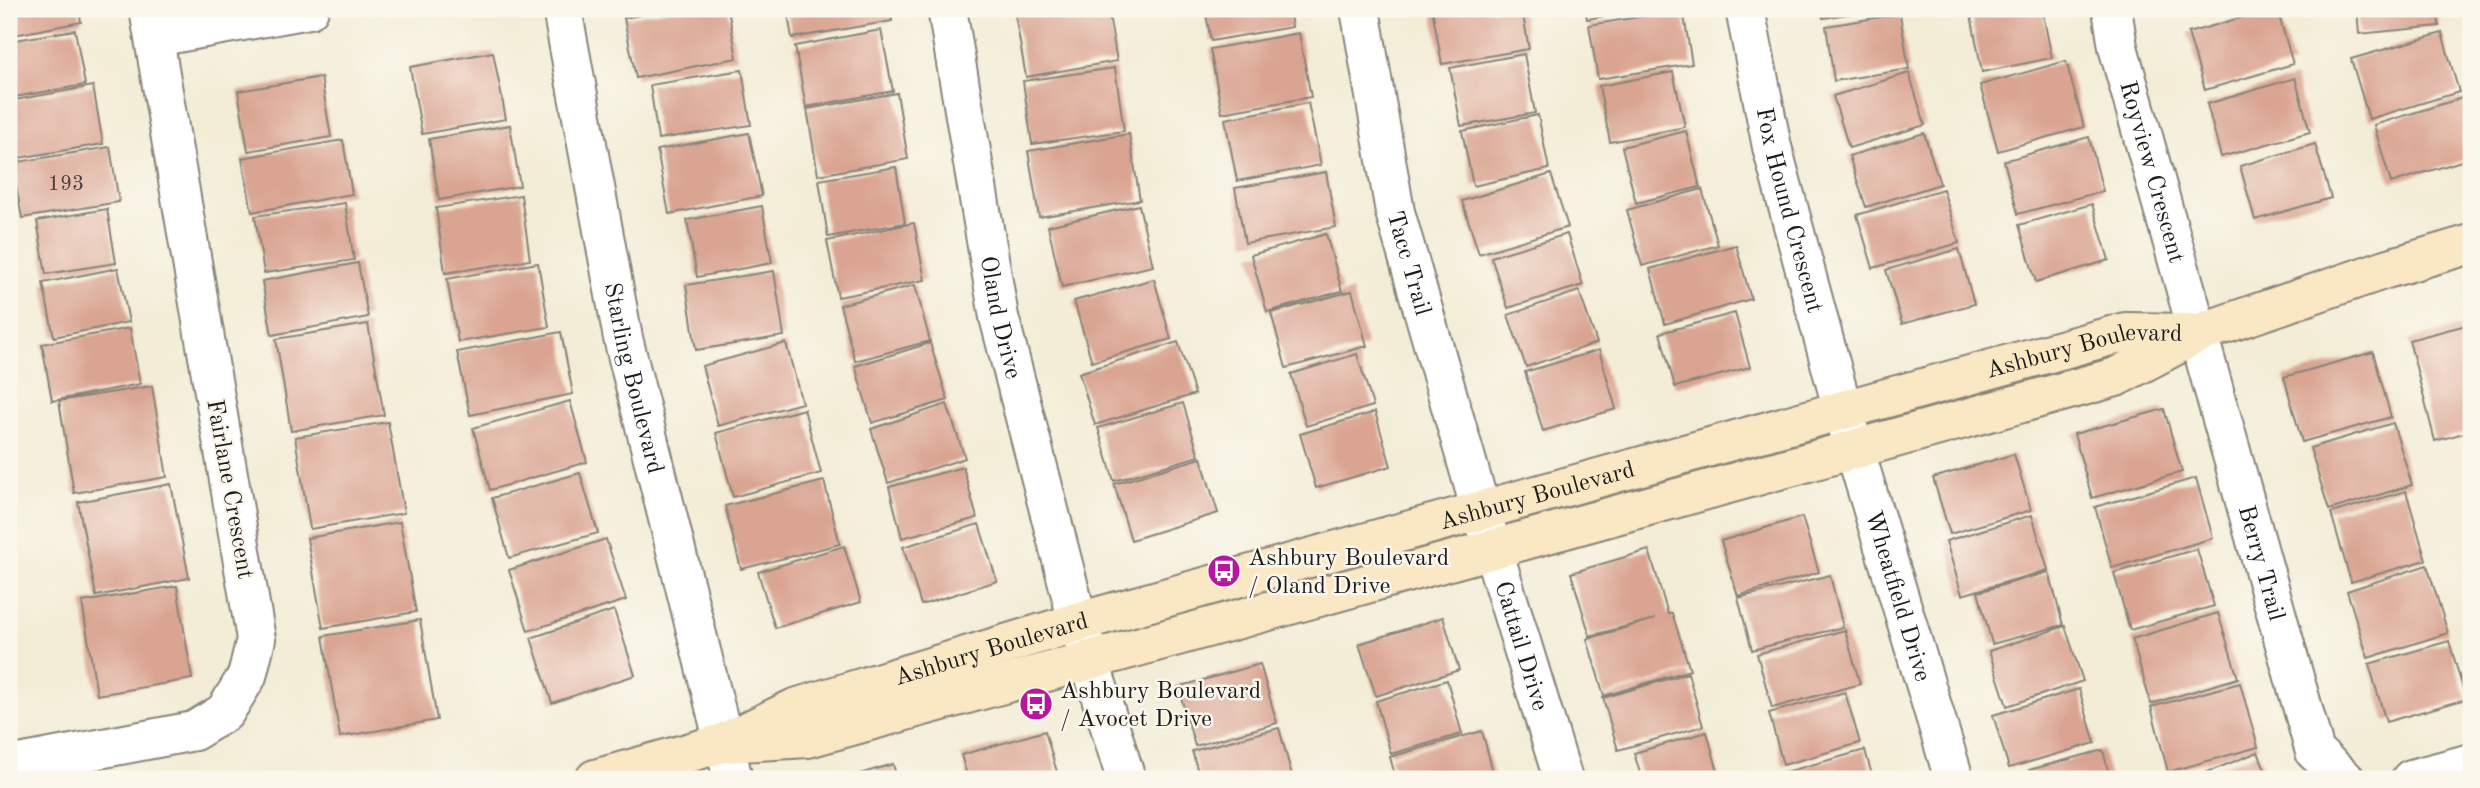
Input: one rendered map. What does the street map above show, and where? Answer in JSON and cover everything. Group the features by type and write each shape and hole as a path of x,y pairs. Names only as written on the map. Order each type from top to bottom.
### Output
{"street":[{"name":"Fairlane Crescent","path":"9,766 194,731 225,712 247,676 256,639 152,23 309,9"},
{"name":"Starling Boulevard","path":"562,9 623,338 733,779"},
{"name":"Oland Drive","path":"947,9 999,317 1078,622 1126,779"},
{"name":"Tacc Trail","path":"1360,9 1395,212 1481,511"},
{"name":"Fox Hound Crescent","path":"1745,9 1772,147 1843,411"},
{"name":"Royview Crescent","path":"2112,9 2118,47 2199,333"},
{"name":"Ashbury Boulevard","path":"723,743 808,738 2116,377 2199,333 2386,269 2471,244"},
{"name":"Ashbury Boulevard","path":"595,779 723,743 795,708 1078,622 2126,332 2199,333"},
{"name":"Berry Trail","path":"2199,333 2315,752 2346,779"},
{"name":"Wheatfield Drive","path":"1843,411 1954,779"},
{"name":"Cattail Drive","path":"1481,511 1563,779"},
{"path":"2411,779 2471,763"}],"building":[{"path":"9,9 79,9 81,22 9,36"},
{"path":"674,9 728,9 737,58 636,78 624,18"},
{"path":"787,9 890,9 892,21 792,38"},
{"path":"1045,9 1108,9 1117,61 1026,77 1015,14"},
{"path":"1205,9 1289,9 1292,27 1211,41"},
{"path":"1432,9 1522,9 1529,49 1442,64"},
{"path":"1585,9 1639,9 1640,10 1587,19"},
{"path":"1821,9 1870,9 1870,10 1823,18"},
{"path":"2003,9 2042,9 2052,58 1982,72 1971,15"},
{"path":"2187,9 2222,9 2222,10 2188,16"},
{"path":"2277,9 2293,64 2205,90 2188,33"},
{"path":"2357,9 2438,9 2439,26 2359,34"},
{"path":"1683,10 1692,64 1598,79 1589,25"},
{"path":"1900,14 1909,69 1834,81 1826,26"},
{"path":"75,30 85,85 14,97 9,66 9,41"},
{"path":"881,30 893,91 806,107 795,46"},
{"path":"1299,33 1311,97 1222,113 1210,49"},
{"path":"2442,33 2459,92 2369,119 2351,59"},
{"path":"493,52 506,119 422,134 410,67"},
{"path":"1524,54 1535,113 1461,126 1450,68"},
{"path":"2066,61 2084,127 1998,151 1980,85"},
{"path":"1115,68 1124,131 1032,144 1023,81"},
{"path":"742,70 751,125 658,139 650,85"},
{"path":"1673,72 1685,127 1610,142 1599,86"},
{"path":"1909,73 1925,125 1849,148 1833,96"},
{"path":"321,77 331,137 248,151 238,91"},
{"path":"2295,78 2310,132 2221,157 2207,104"},
{"path":"93,86 103,144 18,158 9,101"},
{"path":"897,93 908,159 818,175 807,109"},
{"path":"2462,98 2471,129 2471,158 2391,183 2374,125"},
{"path":"1308,103 1321,165 1237,181 1225,119"},
{"path":"1538,115 1549,169 1473,186 1462,131"},
{"path":"510,125 520,186 439,200 429,139"},
{"path":"1686,131 1700,187 1636,203 1622,147"},
{"path":"749,133 762,196 669,214 657,150"},
{"path":"1924,133 1940,184 1866,207 1849,156"},
{"path":"1129,134 1140,200 1039,217 1028,151"},
{"path":"2089,137 2103,191 2018,214 2004,161"},
{"path":"343,140 352,194 252,212 242,158"},
{"path":"2315,144 2331,198 2255,220 2240,166"},
{"path":"110,147 119,202 22,218 12,163"},
{"path":"896,167 905,223 828,237 819,180"},
{"path":"1326,172 1336,227 1245,243 1235,188"},
{"path":"1551,174 1568,227 1479,254 1462,201"},
{"path":"1702,189 1718,245 1642,266 1627,210"},
{"path":"1943,189 1959,243 1873,268 1857,215"},
{"path":"521,195 530,260 445,273 436,208"},
{"path":"345,203 354,260 264,273 255,216"},
{"path":"2092,204 2109,260 2036,282 2019,225"},
{"path":"1139,205 1153,266 1062,287 1048,226"},
{"path":"762,206 772,263 697,277 687,220"},
{"path":"107,209 116,263 46,274 37,221"},
{"path":"914,223 925,280 838,297 827,241"},
{"path":"1326,234 1342,291 1267,312 1251,255"},
{"path":"1567,234 1583,285 1508,308 1491,257"},
{"path":"1736,245 1751,299 1665,324 1650,269"},
{"path":"1959,249 1974,304 1902,324 1886,270"},
{"path":"358,263 368,317 272,335 262,281"},
{"path":"538,263 549,327 458,342 447,279"},
{"path":"118,268 129,322 54,337 43,283"},
{"path":"774,271 784,336 696,350 686,285"},
{"path":"1154,279 1171,339 1092,362 1074,301"},
{"path":"915,285 930,341 855,361 840,305"},
{"path":"1352,291 1367,346 1286,368 1271,313"},
{"path":"1579,291 1597,343 1526,367 1508,315"},
{"path":"1735,313 1750,367 1675,387 1660,333"},
{"path":"368,324 384,415 291,431 276,339"},
{"path":"2470,324 2471,431 2435,441 2409,340"},
{"path":"130,328 140,384 52,401 42,344"},
{"path":"561,332 573,394 470,415 457,352"},
{"path":"1178,342 1195,394 1095,425 1079,373"},
{"path":"786,343 802,403 718,426 702,366"},
{"path":"930,343 948,400 872,423 855,366"},
{"path":"1599,350 1616,409 1543,431 1525,372"},
{"path":"2373,352 2391,417 2302,442 2284,377"},
{"path":"1357,354 1373,406 1306,426 1291,374"},
{"path":"152,386 167,477 74,493 59,401"},
{"path":"570,401 587,462 490,490 473,428"},
{"path":"1183,403 1199,456 1114,481 1098,428"},
{"path":"947,404 965,458 888,483 871,429"},
{"path":"804,409 821,473 733,497 716,433"},
{"path":"2164,409 2182,472 2092,498 2074,434"},
{"path":"1375,412 1391,466 1316,488 1300,434"},
{"path":"388,422 404,513 310,529 295,437"},
{"path":"2393,423 2412,485 2329,510 2310,448"},
{"path":"2014,454 2031,510 1950,534 1933,478"},
{"path":"1201,458 1218,513 1131,540 1114,484"},
{"path":"963,467 977,518 902,538 889,487"},
{"path":"580,473 598,533 509,558 492,498"},
{"path":"2196,478 2213,538 2112,568 2095,507"},
{"path":"824,481 840,544 741,569 725,506"},
{"path":"171,484 189,578 96,596 78,502"},
{"path":"2406,491 2426,560 2351,582 2331,513"},
{"path":"2032,515 2048,570 1962,595 1946,541"},
{"path":"1802,517 1819,572 1738,596 1721,541"},
{"path":"400,522 416,612 323,628 307,538"},
{"path":"979,524 997,581 921,605 903,547"},
{"path":"606,539 626,600 528,631 509,570"},
{"path":"844,546 861,602 775,628 758,572"},
{"path":"2197,549 2214,606 2130,630 2114,573"},
{"path":"1649,550 1668,614 1672,613 1690,670 1604,696 1587,639 1655,619 1590,636 1571,573"},
{"path":"2427,565 2448,633 2368,658 2347,591"},
{"path":"2049,572 2063,625 1992,644 1978,592"},
{"path":"1830,575 1843,627 1752,650 1738,598"},
{"path":"177,586 192,679 97,695 82,602"},
{"path":"614,610 635,675 552,703 531,638"},
{"path":"2218,613 2238,678 2151,704 2132,639"},
{"path":"1443,617 1459,670 1376,696 1359,644"},
{"path":"420,620 437,720 340,737 323,636"},
{"path":"2065,626 2083,681 2007,706 1989,651"},
{"path":"1845,630 1860,684 1772,708 1757,654"},
{"path":"2449,641 2466,699 2386,722 2369,664"},
{"path":"1260,664 1277,723 1195,746 1178,687"},
{"path":"1688,673 1703,726 1618,750 1603,698"},
{"path":"1447,680 1462,734 1391,754 1376,701"},
{"path":"2240,683 2258,747 2168,772 2151,707"},
{"path":"2079,689 2095,743 2009,768 1993,715"},
{"path":"1845,692 1860,743 1783,765 1769,713"},
{"path":"1279,728 1293,779 1200,779 1192,751"},
{"path":"1045,731 1059,779 968,779 961,755"},
{"path":"1482,731 1495,779 1396,779 1390,757"},
{"path":"1707,732 1720,779 1642,779 1634,753"},
{"path":"1865,750 1873,779 1788,779 1786,772"},
{"path":"2103,750 2110,779 2032,779 2029,770"},
{"path":"2258,752 2269,779 2190,779"},
{"path":"893,764 897,779 843,779"}],"place":[{"name":"Ashbury Boulevard / Oland Drive","path":"1224,571"},
{"name":"Ashbury Boulevard / Avocet Drive","path":"1036,704"}]}
